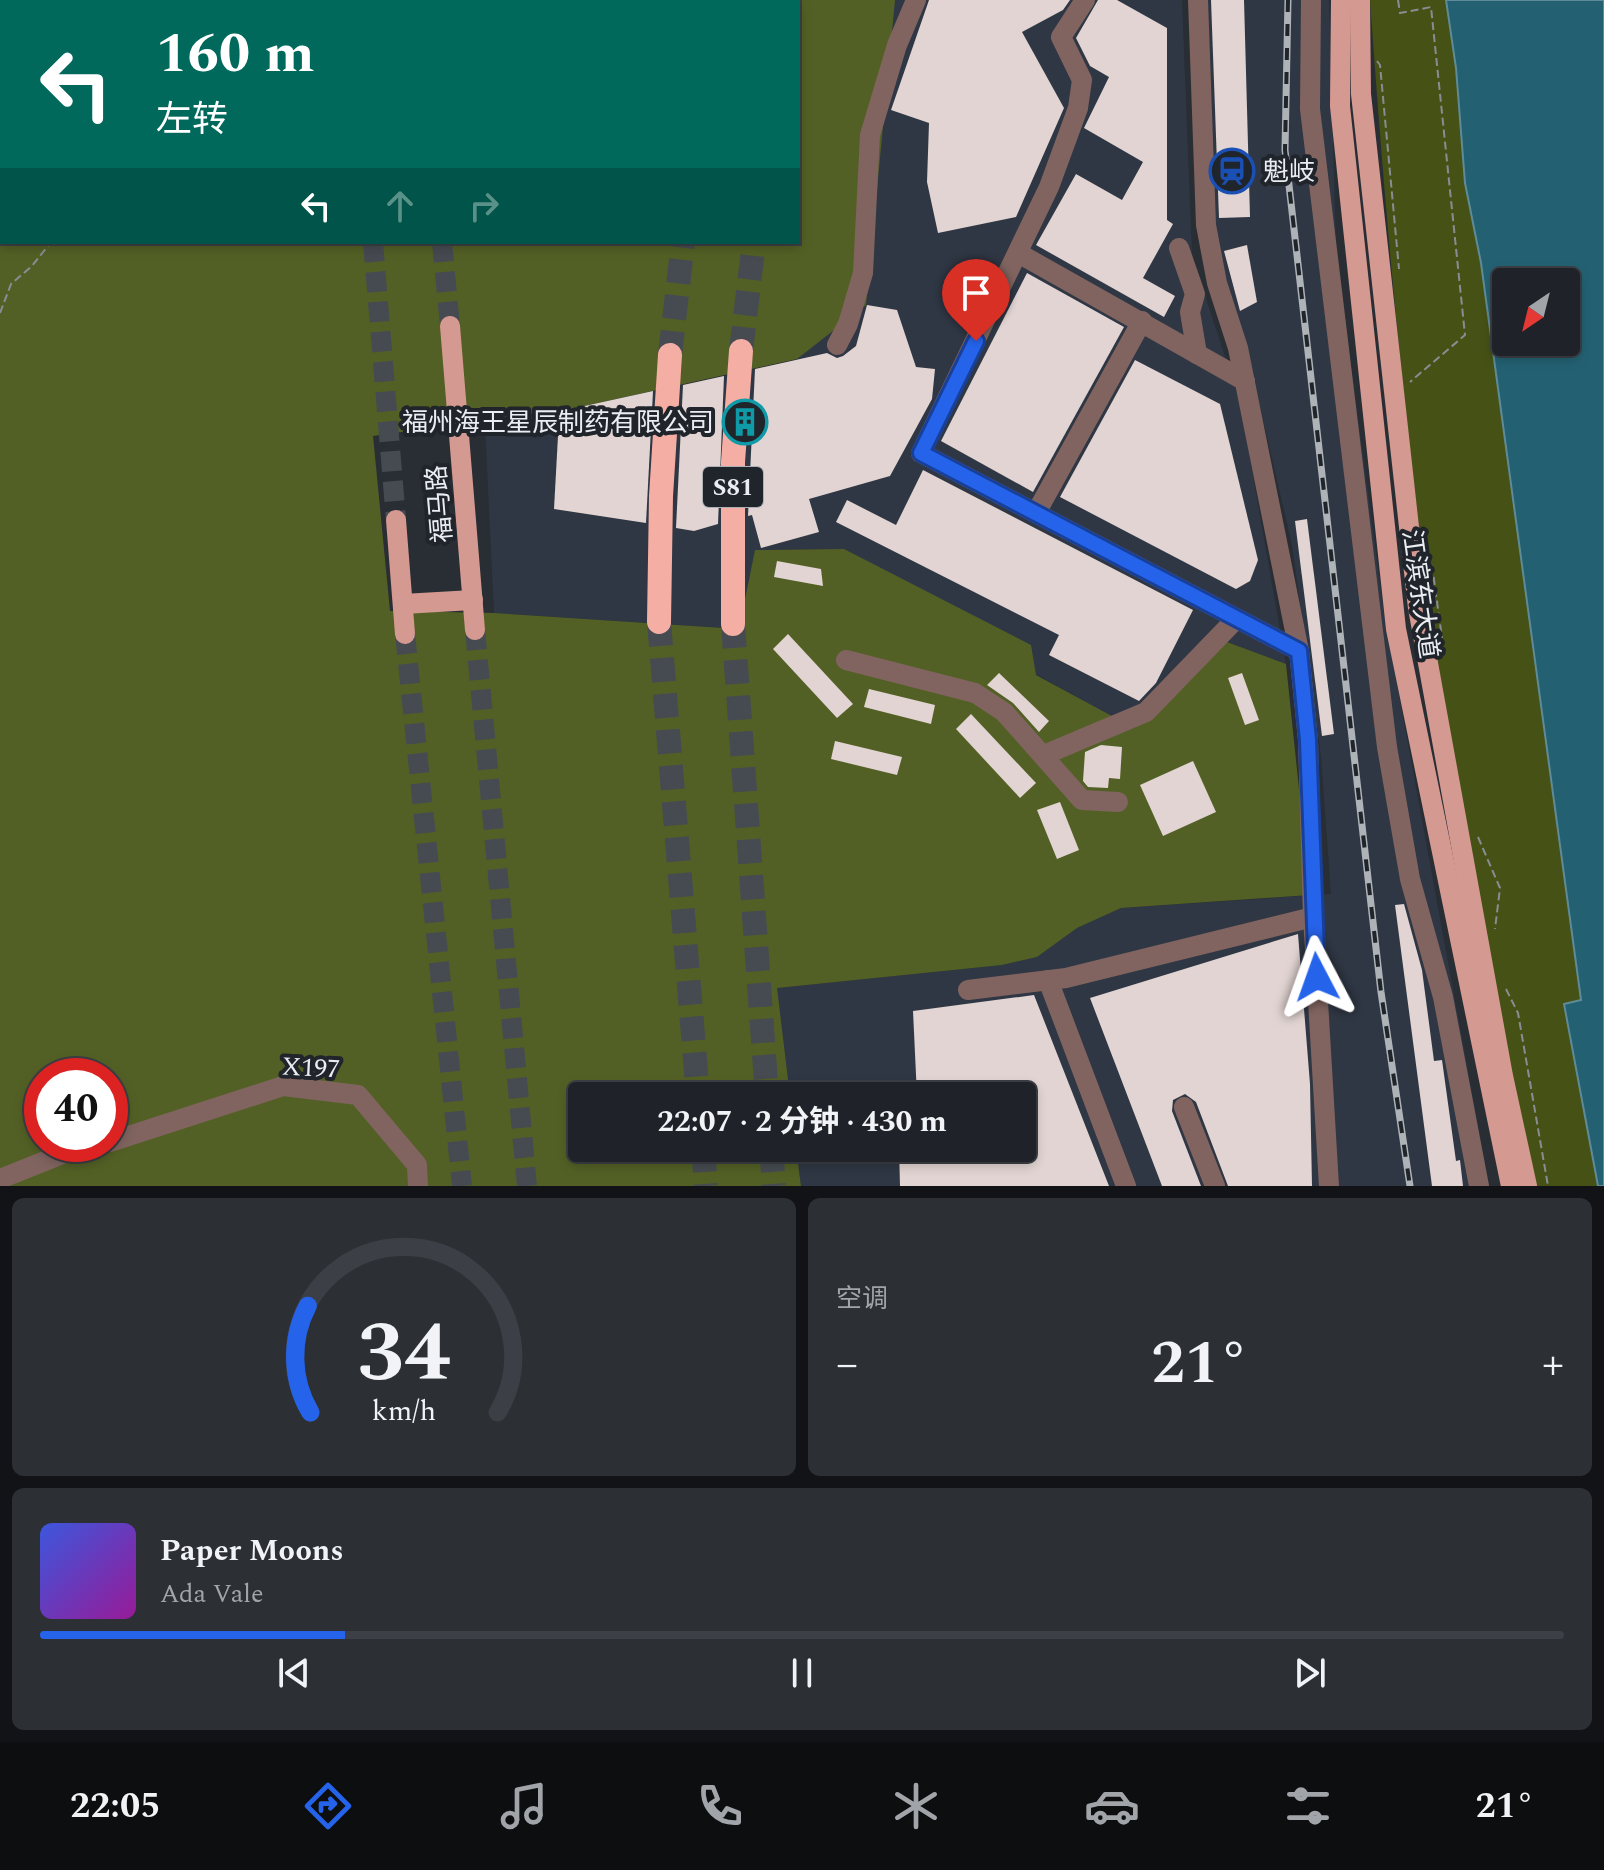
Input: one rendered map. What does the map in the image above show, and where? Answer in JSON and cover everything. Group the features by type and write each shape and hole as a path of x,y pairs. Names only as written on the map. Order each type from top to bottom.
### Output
{"highway":[{"name":"S81","path":"733,624 733,462 741,351"},
{"path":"659,622 661,496 670,355"}],"main road":[{"name":"江滨东大道","path":"1341,0 1340,106 1396,629 1511,1186"},
{"path":"1360,0 1361,94 1418,608 1503,1076 1527,1186"},
{"name":"福马路","path":"450,326 475,630"},
{"name":"福马路","path":"396,520 405,634"},
{"path":"403,604 473,600"}],"street":[{"path":"837,345 848,324 863,273 870,135 897,45 916,0"},
{"path":"1085,0 1061,37 1082,80 1078,108 1049,187 921,453 1299,651"},
{"path":"1198,0 1206,225 1217,283 1245,381 1299,651 1308,740 1313,917 1329,1186"},
{"path":"1311,0 1310,109 1332,316 1387,747 1410,879 1443,997 1479,1186"},
{"path":"1179,248 1195,294 1190,312 1197,354"},
{"path":"1018,253 1245,381"},
{"path":"1036,513 1142,321"},
{"path":"1044,755 1146,712 1236,619"},
{"path":"846,660 975,693 1004,712 1082,800 1118,802"},
{"path":"968,990 1048,980 1313,917"},
{"path":"1048,980 1126,1186"},
{"name":"X197","path":"128,1136 283,1086 358,1095 417,1165 418,1186"},
{"path":"1184,1107 1215,1186"},
{"path":"0,1179 42,1162"}],"path":[{"path":"1398,0 1400,13 1431,7 1465,335 1409,384"},
{"path":"1374,57 1380,65 1399,272"},
{"path":"0,313 11,284 49,244"},
{"path":"1430,558 1444,650"},
{"path":"1474,826 1500,888 1494,934"},
{"path":"1502,982 1518,1013 1548,1186"}],"shaded area":[{"path":"895,0 1182,0 1192,256 1240,402 1286,664 1227,642 1134,729 1036,674 844,549 755,550 740,629 494,613 485,423 580,407 797,360"},
{"path":"1205,0 1329,0 1336,250 1384,613 1489,1186 801,1186 798,1162 1036,1162 1036,1082 788,1082 776,988 1002,965 1037,957 1077,928 1121,908 1331,894 1321,756 1292,545 1245,342 1201,223"}],"green space":[{"path":"800,0 895,0 866,305 797,359 580,407 373,436 390,611 494,613 739,629 755,550 844,549 1031,645 1036,675 1134,728 1227,642 1286,664 1310,895 1121,908 1077,928 1037,957 1002,965 777,988 788,1082 568,1082 568,1162 798,1162 801,1186 0,1186 0,244 800,244"},
{"path":"1370,0 1446,0 1456,68 1465,183 1481,263 1581,1001 1564,1004 1598,1186 1535,1186 1477,906 1444,711 1405,407"}],"water":[{"path":"1446,0 1604,0 1604,1186 1598,1186 1564,1004 1581,1000 1494,356 1580,356 1580,268 1492,268 1492,344 1481,263 1465,183 1456,68"}],"building":[{"path":"929,0 1070,0 1063,10 1022,32 1064,108 1016,217 938,233 927,182 929,123 891,110"},
{"path":"1098,0 1117,0 1167,28 1167,220 1173,224 1143,278 1175,296 1164,317 1036,245 1076,174 1122,200 1143,162 1084,128 1109,77 1090,66 1076,38"},
{"path":"1211,0 1244,0 1250,217 1219,218"},
{"path":"1247,245 1257,302 1240,311 1224,251"},
{"path":"1027,273 1124,327 1033,492 941,441"},
{"path":"867,305 897,310 916,367 935,369 932,399 890,476 809,499 819,532 761,548 752,515 748,516 755,369 827,353 837,358 843,356 856,346"},
{"path":"1135,360 1220,404 1258,560 1250,581 1236,589 1060,497"},
{"path":"724,376 718,524 694,531 676,528 683,385"},
{"path":"653,391 646,523 554,509 558,436 580,407"},
{"path":"923,470 1193,610 1156,683 1139,701 1049,655 1059,635 836,522 847,500 896,525"},
{"path":"1307,519 1334,734 1322,736 1295,521"},
{"path":"777,561 821,569 823,586 774,577"},
{"path":"788,634 853,704 837,718 773,649"},
{"path":"999,673 1049,721 1039,732 1013,703 987,685"},
{"path":"1242,673 1259,720 1245,725 1228,678"},
{"path":"869,689 935,705 931,724 864,707"},
{"path":"971,714 1036,783 1020,798 956,729"},
{"path":"835,741 902,757 897,775 831,759"},
{"path":"1101,745 1122,747 1120,779 1109,778 1108,788 1088,787 1083,781 1085,752"},
{"path":"1193,761 1216,812 1163,836 1140,785"},
{"path":"1060,802 1079,850 1057,859 1037,810"},
{"path":"1404,904 1422,970 1434,1061 1442,1060 1456,1161 1460,1160 1463,1186 1432,1186 1395,905"},
{"path":"1298,934 1310,1084 1312,1186 1228,1186 1196,1102 1185,1094 1173,1100 1172,1111 1201,1186 1162,1186 1090,998"},
{"path":"1034,995 1109,1186 900,1186 899,1162 1036,1162 1036,1082 916,1082 913,1011"}],"tunnel":[{"path":"373,244 396,520"},
{"path":"442,244 450,326"},
{"path":"670,355 683,244"},
{"path":"741,351 754,244"},
{"path":"659,622 697,1082"},
{"path":"733,624 766,1082"},
{"path":"475,630 527,1186"},
{"path":"405,634 462,1186"},
{"path":"704,1162 706,1186"},
{"path":"772,1162 774,1186"}],"railway":[{"path":"1288,0 1285,150 1381,992 1410,1186"}],"place":[{"name":"魁岐","path":"1232,171"},
{"name":"福州海王星辰制药有限公司","path":"745,422"}],"route":[{"path":"976,341 921,453 1299,651 1308,740 1317,977"}]}
